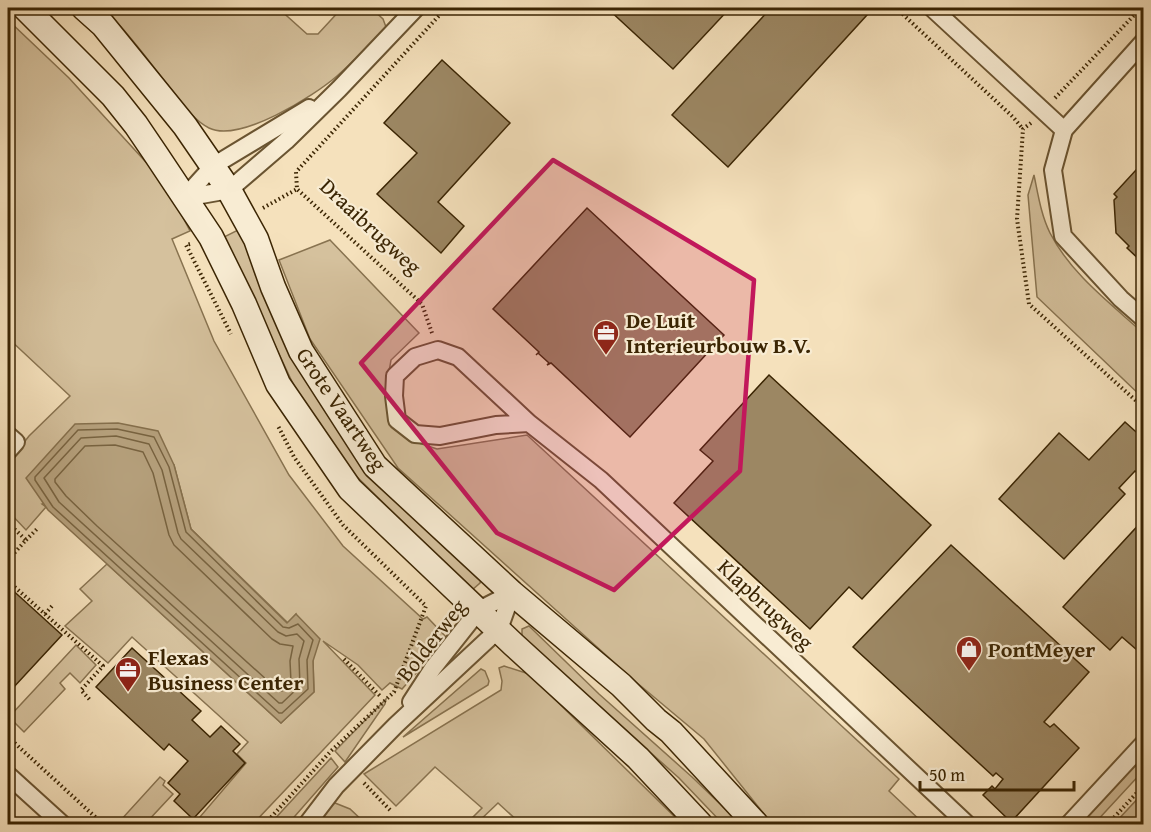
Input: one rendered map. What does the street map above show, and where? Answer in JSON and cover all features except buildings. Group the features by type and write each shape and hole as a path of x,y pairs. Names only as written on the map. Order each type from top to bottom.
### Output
{"main road":[{"name":"Grote Vaartweg","path":"25,8 113,96 136,125 211,237 244,304 278,384 350,489 514,645 638,758 700,825"},
{"name":"Grote Vaartweg","path":"84,8 103,25 184,126 229,190 256,239 273,287 301,351 375,466 513,593 621,685 671,732 756,825"}],"street":[{"path":"184,198 229,190 286,141 416,8"},
{"path":"932,8 1064,130"},
{"path":"1143,41 1064,130 1053,170 1063,236 1121,299 1143,319"},
{"path":"184,198 213,166 277,129 339,89"},
{"path":"438,350 415,357 395,376 394,396 397,420 415,434 440,436 496,425 529,423"},
{"name":"Klapbrugweg","path":"438,350 458,357 529,423 601,480 967,825"},
{"path":"8,435 16,442 8,451"},
{"name":"Bolderweg","path":"396,724 433,668 479,610 513,593"},
{"name":"Bolderweg","path":"307,825 336,786 396,724 499,629 513,593"},
{"path":"1069,825 1143,743"},
{"path":"8,775 62,825"}],"path":[{"name":"Draaibrugweg","path":"438,350 422,304 297,189 296,172 446,8"},
{"path":"896,8 1023,129"},
{"path":"246,218 297,189"},
{"path":"211,237 186,245 233,339"},
{"path":"265,825 332,751 394,692 426,606 343,525 294,457 277,425"},
{"path":"8,523 26,540"},
{"path":"8,560 37,529"},
{"path":"8,581 103,666 81,690 90,700"},
{"path":"45,614 52,606"},
{"path":"344,659 381,697"},
{"path":"8,737 103,825"},
{"path":"1108,825 1143,786"}],"highlighted area":[{"path":"553,160 754,280 740,471 614,590 497,533 361,363"}],"shaded area":[{"path":"103,8 278,8 307,34 318,34 342,8 371,8 383,19 386,27 343,70 312,95 257,123 239,129 222,131 203,125 193,116 130,37"},
{"path":"8,20 69,78 165,183 190,231 172,239 214,341 289,475 343,546 423,619 427,617 447,638 402,689 390,683 382,690 358,665 323,641 375,695 253,824 194,824 246,763 237,754 248,742 132,637 108,663 65,626 92,601 80,589 107,564 281,723 314,692 313,661 296,614 288,623 191,529 174,465 42,504 46,507 26,530 8,511 8,463 29,436 70,396 8,338"},
{"path":"1034,175 1044,219 1059,248 1080,275 1143,333 1143,398 1037,297 1028,195"},
{"path":"242,228 313,379 482,576 480,583 472,590 351,471 326,437 295,388 224,237"},
{"path":"330,240 419,333 391,360 386,388 388,418 413,441 437,449 527,435 899,779 889,791 924,824 772,824 704,739 636,682 398,468 310,339 279,260"},
{"path":"529,626 599,694 741,824 723,824 679,778 522,638 522,629"},
{"path":"76,645 96,665 80,683 70,673 60,683 65,689 24,732 9,717"},
{"path":"504,666 529,674 682,824 521,824 498,803 476,824 466,824 482,808 435,767 396,806 364,774 501,690 502,681 499,668"},
{"path":"481,669 485,671 489,681 488,685 403,737"},
{"path":"386,699 385,704 345,762 335,751"},
{"path":"1143,755 1143,771 1094,824 1079,824"},
{"path":"331,758 338,767 288,824 270,824"},
{"path":"160,777 165,781 163,785 173,794 145,824 119,822"},
{"path":"1143,793 1143,824 1114,824"},
{"path":"335,803 350,809 366,824 317,824 327,809"}],"water":[{"path":"118,423 158,431 174,465 191,529 287,623 296,614 320,639 313,661 314,692 281,723 48,510 26,478 75,424"}],"place":[{"name":"De Luit Interieurbouw B.V.","path":"606,356"},
{"name":"PontMeyer","path":"969,672"},
{"name":"Flexas Business Center","path":"128,693"}]}
